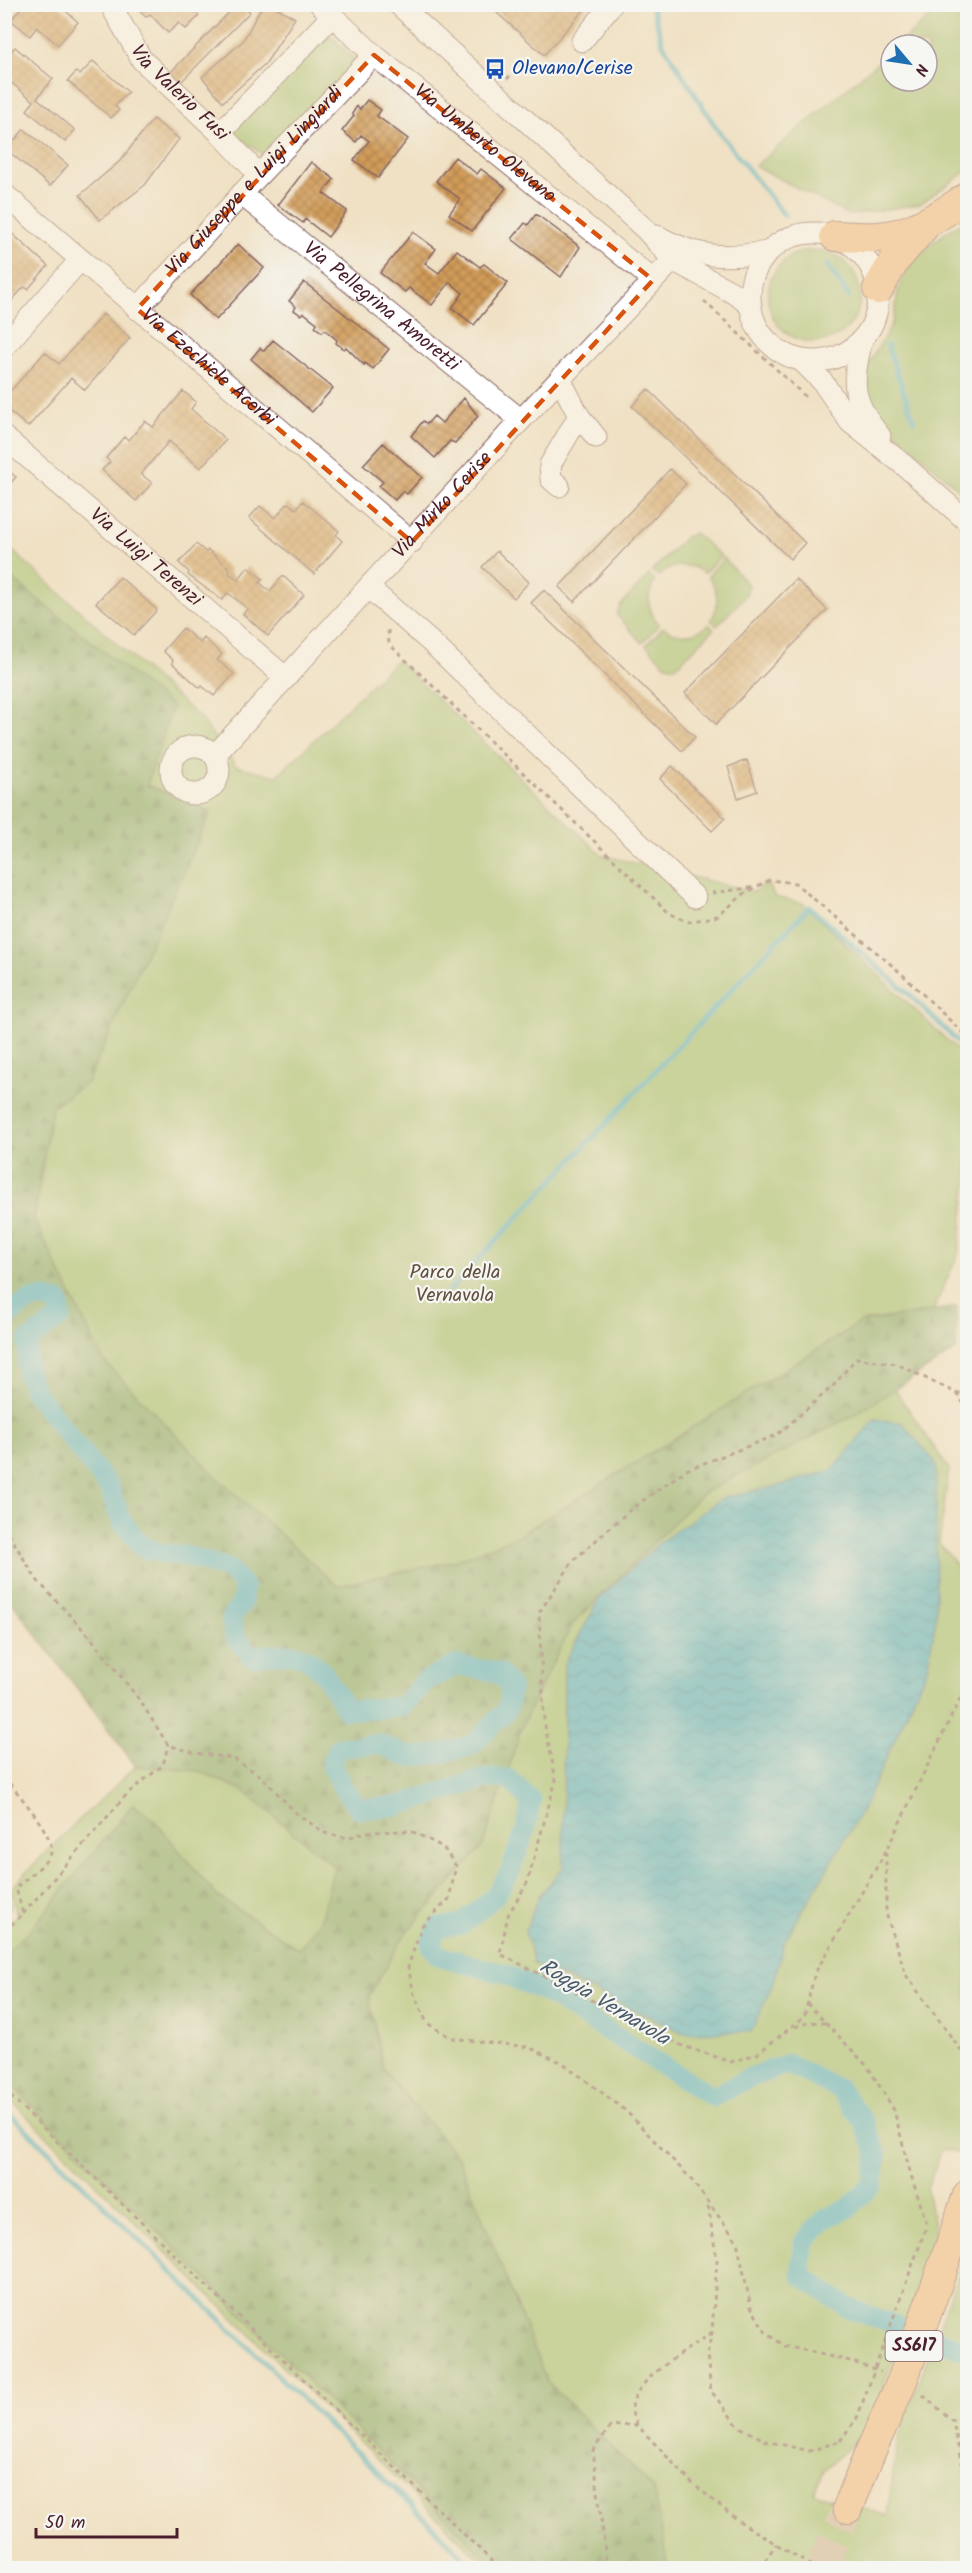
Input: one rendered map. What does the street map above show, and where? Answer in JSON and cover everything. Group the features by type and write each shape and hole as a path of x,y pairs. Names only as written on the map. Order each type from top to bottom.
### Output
{"highway":[{"path":"878,290 894,261 926,224 968,197"},
{"path":"835,236 878,237 926,224"},
{"name":"SS617","path":"848,2508 902,2381 940,2230 968,2194"}],"street":[{"name":"Via Valerio Fusi","path":"110,4 142,60 220,133 259,175"},
{"path":"582,41 612,4"},
{"name":"Via Umberto Olevano","path":"401,5 646,230 673,260 737,295 750,306"},
{"path":"220,133 326,10"},
{"name":"Via Umberto Olevano","path":"326,10 374,55 653,280"},
{"name":"Via Giuseppe e Luigi Lingiardi","path":"137,309 241,194 374,55"},
{"name":"Via Ezechiele Acerbi","path":"4,194 412,542"},
{"name":"Via Pellegrina Amoretti","path":"241,194 521,420"},
{"name":"Via Umberto Olevano","path":"646,230 691,251 727,258 768,252"},
{"name":"Via Umberto Olevano","path":"862,340 846,353 830,359 801,360 783,353 769,343 759,330 750,306 755,272 768,252 790,237 811,232 835,236 849,243 868,261 878,290 874,320 862,340 853,382 856,398 868,422 905,466"},
{"path":"4,347 80,260"},
{"name":"Via Mirko Cerise","path":"214,755 412,542 521,420 673,260"},
{"name":"Via Umberto Olevano","path":"801,360 822,381 850,422 905,466 968,522"},
{"path":"560,379 579,416 596,437"},
{"path":"559,486 551,478 549,465 579,416"},
{"name":"Via Luigi Terenzi","path":"4,437 286,678"},
{"path":"369,588 433,644 695,897"}],"path":[{"path":"695,897 758,887"},
{"path":"968,1393 956,1393 897,1364 856,1358 834,1385 777,1435 686,1470 631,1509 573,1561 539,1613 544,1720 556,1780 527,1884 508,1916 500,1954 683,2046 731,2062 757,2054 793,2028 804,2017 815,1973 886,1851 968,1682"},
{"path":"956,1393 968,1409"},
{"path":"4,1526 36,1580 91,1638 141,1702 168,1745 195,1753 232,1758 261,1776 297,1814 325,1833 348,1838 365,1832 411,1831 443,1847 456,1866 448,1899 422,1926 408,1967 414,1994 427,2023 451,2038 528,2047 563,2063 626,2111 650,2133 690,2178 707,2204 720,2215 737,2241 751,2307 766,2332 785,2346 850,2361 883,2373"},
{"path":"4,1931 23,1914 75,1851 128,1793 163,1766 168,1745"},
{"path":"4,1777 45,1831 52,1845 51,1854 16,1887 23,1914"},
{"path":"886,1851 886,1913 906,1975 968,2060"},
{"path":"707,2204 717,2260 712,2332 707,2355 711,2391 738,2426 766,2441 810,2451 840,2441 857,2418 940,2230 910,2172 894,2110 868,2067 807,2002"},
{"path":"793,2028 810,2022 828,2023"},
{"path":"4,2090 499,2568"},
{"path":"712,2332 648,2378 634,2400 632,2412 637,2426 692,2483 739,2521 814,2568"},
{"path":"922,2394 953,2421 961,2461 968,2473"},
{"path":"607,2568 593,2450 611,2426 637,2426"},
{"path":"760,2568 776,2544"}],"highlighted area":[{"path":"374,55 653,280 412,542 137,309"}],"green space":[{"path":"945,5 967,5 967,171 920,204 849,215 755,166 879,61 879,93 939,93 939,33 911,33"},
{"path":"327,32 358,63 269,159 231,132"},
{"path":"967,219 967,497 876,414 869,400 865,378 871,359 892,322 899,286 910,265 927,247"},
{"path":"814,250 840,258 852,270 860,296 852,322 840,334 814,342 788,334 776,322 768,296 776,270 788,258"},
{"path":"695,533 721,556 704,573 687,566 669,569 659,576 652,571 686,537"},
{"name":"Parco della Vernavola","path":"5,544 201,719 236,766 277,776 397,660 602,855 754,892 766,882 775,897 802,903 967,1059 968,1176 958,1255 929,1320 894,1388 949,1469 939,1543 967,1578 967,2156 942,2149 927,2189 937,2240 866,2433 823,2470 814,2493 887,2516 898,2439 967,2250 967,2568 489,2568 5,2095 5,1927 17,1916 11,1889 136,1766 5,1593"},
{"path":"724,558 749,586 746,595 717,626 711,620 716,608 717,597 708,576"},
{"path":"5,573 173,707 147,785 211,812 87,1083 52,1107 34,1219 103,1360 219,1479 337,1586 456,1560 516,1537 861,1322 957,1307 956,1350 854,1415 702,1494 572,1625 524,1721 483,1846 405,1934 369,1996 383,2069 459,2159 547,2382 653,2488 668,2568 496,2568 5,2079 5,1953 31,1929 133,1804 154,1820 217,1896 299,1949 320,1921 334,1867 244,1791 199,1771 136,1766 5,1593"},
{"path":"649,575 655,581 649,603 652,614 659,625 642,643 617,615 620,606"},
{"path":"708,624 714,629 676,667 666,665 646,645 663,627 675,633 686,634 698,631"}],"water":[{"path":"875,1419 902,1423 936,1463 936,1619 927,1669 863,1808 784,1942 774,1982 751,2032 684,2033 534,1964 525,1931 539,1896 563,1868 564,1664 600,1598 660,1542 724,1497 782,1485 832,1470"}],"building":[{"path":"24,4 58,4 78,22 58,45 37,27 30,36 11,20"},
{"path":"134,4 188,4 199,16 186,29 179,23 168,33 150,14 146,17"},
{"path":"237,4 242,4 250,12 178,85 168,75"},
{"path":"263,4 271,4 295,18 266,63 223,102 202,77 243,41"},
{"path":"487,4 589,4 544,55"},
{"path":"15,47 53,79 37,98 75,130 65,142 27,110 34,101 4,77 4,59"},
{"path":"93,61 128,92 115,106 119,110 111,118 68,81 76,72 80,75"},
{"path":"367,100 381,110 377,116 408,139 378,178 354,160 369,141 361,135 356,142 342,131 354,116 352,114 357,106 360,109"},
{"path":"153,119 179,139 145,185 100,220 80,195 120,161"},
{"path":"24,129 68,165 50,186 7,150"},
{"path":"455,157 477,174 481,169 506,188 472,231 449,214 460,199 436,181"},
{"path":"311,162 334,179 323,193 347,211 328,237 305,219 303,223 278,205"},
{"path":"536,214 580,247 561,277 512,239 525,223 528,225"},
{"path":"6,228 48,266 28,289 24,287 4,309"},
{"path":"413,232 436,249 425,263 439,273 457,250 480,267 484,264 508,283 474,325 452,308 463,293 450,282 432,305 409,288 405,292 380,273"},
{"path":"238,244 264,268 216,320 190,295"},
{"path":"304,282 389,349 373,369 365,363 364,365 346,347 344,349 336,343 337,340 325,330 322,332 315,327 317,323 304,313 301,315 294,310 296,307 289,301"},
{"path":"103,314 130,338 85,390 71,378 28,427 4,407 4,398 45,352 59,364"},
{"path":"273,340 333,388 312,412 251,359 260,348 264,351"},
{"path":"648,389 805,543 790,559 632,406"},
{"path":"183,391 196,402 191,409 226,440 200,468 169,441 141,474 152,483 136,501 102,470 110,462 106,458 124,437 129,440 145,421 153,427"},
{"path":"464,398 478,416 455,443 450,441 435,458 411,436 423,421 427,424 434,416 442,423"},
{"path":"383,443 422,477 407,494 403,491 395,500 379,486 383,482 363,465"},
{"path":"4,467 16,477 4,490"},
{"path":"670,469 686,484 574,602 559,587"},
{"path":"303,501 339,531 336,535 342,541 314,574 249,518 260,506 275,518 288,503 296,509"},
{"path":"196,544 206,552 208,550 230,569 229,573 238,580 248,567 263,579 260,583 270,591 283,576 304,595 268,636 243,614 248,609 228,593 222,600 188,575 189,572 179,563"},
{"path":"497,551 529,582 514,598 482,567"},
{"path":"120,577 157,610 134,635 96,603"},
{"path":"796,579 827,610 716,724 685,693"},
{"path":"544,590 695,737 682,751 531,603"},
{"path":"183,628 200,643 204,638 222,654 217,660 234,674 214,696 202,686 200,688 172,663 173,660 163,651"},
{"path":"747,760 757,791 738,798 728,767"},
{"path":"672,766 725,818 712,831 660,779"}],"waterway":[{"path":"651,4 663,44 719,132 784,215"},
{"path":"827,264 849,297"},
{"path":"887,345 914,421"},
{"path":"448,1292 809,907 910,995 968,1052"},
{"name":"Roggia Vernavola","path":"4,1320 23,1304 35,1299 50,1299 59,1302 61,1317 28,1341 27,1373 36,1394 109,1487 121,1520 142,1547 165,1554 186,1556 229,1569 244,1586 242,1603 231,1618 235,1636 252,1657 288,1654 311,1661 328,1679 346,1710 402,1707 424,1682 457,1665 499,1673 511,1688 507,1710 471,1746 437,1754 408,1757 379,1744 338,1748 331,1764 344,1790 359,1809 397,1806 486,1778 509,1779 531,1801 526,1828 510,1872 494,1897 461,1925 438,1927 430,1945 440,1956 504,1974 543,1991 713,2097 749,2078 787,2064 839,2089 864,2122 877,2154 873,2184 849,2208 825,2219 804,2242 801,2275 848,2308 968,2351"},
{"path":"4,1900 9,1905 4,1917"},
{"path":"4,2108 475,2568"}],"tunnel":[{"path":"821,2568 848,2508"}],"place":[{"name":"Olevano/Cerise","path":"495,69"}]}
